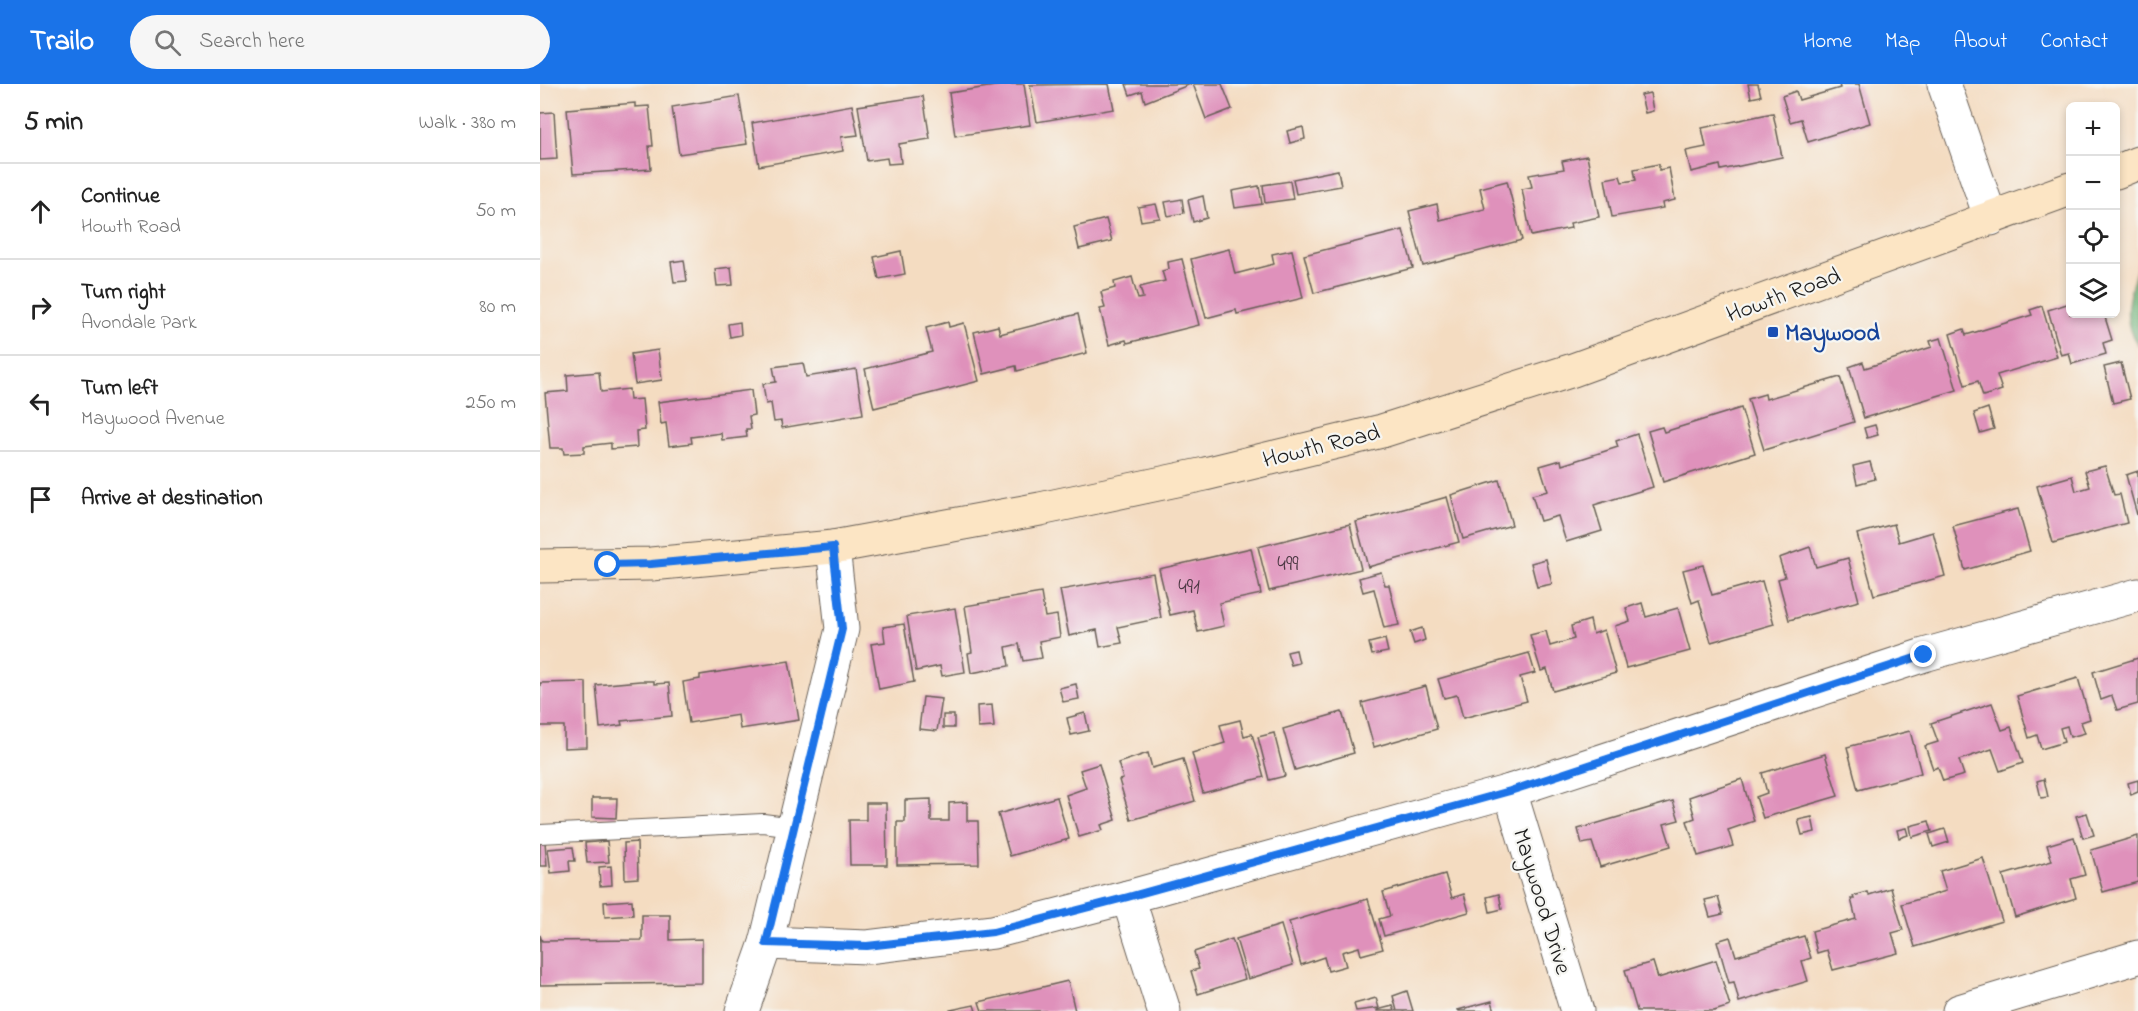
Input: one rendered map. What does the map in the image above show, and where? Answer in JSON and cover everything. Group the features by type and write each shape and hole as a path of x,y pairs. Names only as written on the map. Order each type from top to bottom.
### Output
{"main road":[{"name":"Howth Road","path":"540,566 651,564 833,547 1040,509 1183,479 1382,430 1573,370 2066,191"}],"street":[{"path":"1944,84 1991,219"},
{"path":"742,1011 766,943 842,629 833,547"},
{"path":"766,943 867,946 993,932 1510,791 1924,655 2138,595"},
{"name":"Maywood Drive","path":"1510,791 1576,1011"},
{"path":"1128,897 1164,1011"},
{"path":"1959,1011 2138,957"}],"lane":[{"path":"540,834 763,823 794,827"}],"green space":[{"path":"2138,265 2138,345 2129,325 2128,305"}],"building":[{"path":"1008,84 1024,84 1030,125 955,136 949,93"},
{"path":"1109,84 1114,109 1037,122 1030,85"},
{"path":"1126,84 1191,84 1145,102 1142,91 1130,95"},
{"path":"1193,84 1222,84 1232,109 1206,119"},
{"path":"1748,84 1758,84 1761,96 1751,98"},
{"path":"1839,84 1859,84 1870,123 1808,142 1801,119 1790,122 1782,96 1796,91 1799,100 1840,88"},
{"path":"1650,93 1653,111 1645,113 1641,95"},
{"path":"739,96 747,144 679,154 672,107"},
{"path":"923,96 930,139 899,144 901,163 888,164 887,158 867,161 858,106"},
{"path":"635,103 635,107 649,106 653,146 649,146 651,169 573,174 567,109"},
{"path":"852,105 858,135 841,137 843,151 759,166 752,123"},
{"path":"554,112 557,159 540,160 540,113"},
{"path":"1773,113 1782,157 1721,170 1720,165 1691,172 1686,151 1706,147 1702,128"},
{"path":"1303,127 1305,139 1290,143 1287,131"},
{"path":"1587,156 1599,217 1570,223 1571,228 1531,236 1522,189 1532,187 1529,175 1564,169 1562,161"},
{"path":"1659,164 1659,170 1669,168 1675,200 1662,203 1663,208 1612,217 1605,179 1620,176 1622,182 1636,180 1634,169"},
{"path":"1338,170 1341,186 1296,194 1293,179"},
{"path":"1290,181 1293,199 1265,203 1263,185"},
{"path":"1507,181 1522,240 1423,266 1409,211 1437,204 1440,220 1485,209 1480,188"},
{"path":"1259,186 1262,204 1235,208 1232,191"},
{"path":"1203,196 1207,218 1193,222 1188,200"},
{"path":"1182,199 1184,213 1168,216 1165,202"},
{"path":"1156,204 1160,218 1141,221 1138,207"},
{"path":"1106,219 1112,241 1079,249 1074,227"},
{"path":"1403,230 1413,268 1314,293 1304,255"},
{"path":"1229,249 1235,274 1274,264 1272,254 1292,250 1303,298 1237,314 1236,310 1206,318 1191,259"},
{"path":"901,251 905,274 879,279 874,257"},
{"path":"1182,259 1199,325 1127,343 1126,340 1109,345 1100,309 1105,308 1101,292 1115,288 1114,282 1132,277 1138,299 1143,298 1140,287 1165,281 1162,271 1169,269 1168,262"},
{"path":"684,260 687,281 674,282 671,262"},
{"path":"731,267 733,285 717,286 715,269"},
{"path":"2066,304 2066,318 2105,318 2112,340 2103,343 2106,354 2072,364 2069,353 2061,355 2048,310"},
{"path":"2042,306 2057,357 1997,375 2002,390 1983,396 1978,381 1965,385 1950,334 1964,329 1966,335 2032,315 2030,310"},
{"path":"1078,314 1087,353 1017,371 1016,366 984,374 974,332 998,326 1000,334"},
{"path":"740,322 741,335 730,337 728,324"},
{"path":"948,322 949,327 964,323 979,381 874,408 865,369 932,352 926,328"},
{"path":"1941,338 1957,390 1864,418 1849,367 1863,362 1865,368 1932,347 1930,341"},
{"path":"658,350 662,380 635,384 631,354"},
{"path":"803,363 806,377 856,369 863,414 782,428 781,421 774,422 771,403 766,404 763,384 776,382 773,367"},
{"path":"2121,363 2130,399 2113,403 2104,367"},
{"path":"599,372 601,392 629,389 630,400 642,399 645,430 636,431 637,447 611,449 611,443 584,446 584,453 564,454 563,448 550,448 545,393 568,391 567,375"},
{"path":"1840,377 1854,422 1764,450 1748,399 1765,394 1766,399"},
{"path":"751,390 754,415 749,416 751,429 746,429 747,437 722,440 721,433 691,437 692,443 669,446 666,423 661,424 658,402"},
{"path":"1741,408 1755,453 1663,482 1648,431 1662,427 1664,432"},
{"path":"1988,408 1994,429 1980,433 1974,413"},
{"path":"1875,425 1878,435 1867,438 1864,428"},
{"path":"1637,434 1653,487 1594,505 1602,531 1566,542 1558,516 1540,521 1532,495 1548,491 1540,466 1561,460 1562,465 1618,447 1616,441"},
{"path":"1870,462 1875,479 1857,484 1853,466"},
{"path":"2105,466 2114,495 2120,494 2127,523 2053,543 2037,486 2072,476 2076,491 2090,487 2085,471"},
{"path":"2138,471 2138,514 2137,515 2126,475"},
{"path":"1499,480 1512,525 1463,539 1451,495"},
{"path":"1447,497 1459,542 1368,567 1356,522"},
{"path":"2018,509 2030,551 1965,570 1953,526"},
{"path":"1350,524 1361,569 1269,591 1258,547"},
{"path":"1894,524 1899,542 1933,532 1945,576 1874,595 1857,534"},
{"path":"1810,547 1816,567 1848,558 1859,601 1789,620 1778,579 1785,577 1779,558"},
{"path":"1251,548 1261,594 1219,603 1224,626 1198,632 1193,610 1170,615 1159,569"},
{"path":"1546,559 1552,584 1537,587 1531,563"},
{"path":"1703,565 1712,595 1762,581 1774,624 1711,642 1699,600 1692,603 1683,570"},
{"path":"1381,572 1385,585 1389,585 1399,625 1384,628 1374,589 1363,592 1359,578"},
{"path":"1153,573 1161,618 1118,627 1122,643 1100,647 1097,630 1069,636 1060,590"},
{"path":"1041,593 1045,617 1057,615 1060,637 1039,641 1042,658 1023,661 1019,644 1006,647 1009,666 971,673 968,653 972,652 965,606"},
{"path":"1642,603 1646,617 1678,608 1690,651 1626,668 1615,626 1630,621 1626,608"},
{"path":"955,608 965,672 942,676 940,666 916,671 907,616"},
{"path":"1590,620 1593,634 1604,630 1616,673 1553,691 1547,669 1541,671 1530,635 1546,631 1550,646 1574,639 1571,626"},
{"path":"904,624 914,682 879,689 871,644 885,642 883,627"},
{"path":"1422,628 1425,640 1414,644 1410,632"},
{"path":"1385,639 1388,652 1372,655 1369,643"},
{"path":"1296,650 1299,663 1291,665 1287,652"},
{"path":"1529,653 1535,673 1520,677 1527,701 1463,718 1457,695 1444,698 1438,679"},
{"path":"2138,658 2138,704 2117,710 2112,696 2101,700 2093,672"},
{"path":"789,661 799,720 740,729 738,715 689,723 683,682 700,679 700,675"},
{"path":"2078,678 2090,719 2081,722 2085,733 2070,737 2067,726 2060,728 2064,742 2041,749 2037,735 2029,738 2017,696"},
{"path":"654,681 654,684 669,683 672,716 621,721 622,725 600,728 596,685"},
{"path":"586,682 587,747 564,748 564,726 540,726 540,683"},
{"path":"1076,684 1079,699 1063,702 1059,688"},
{"path":"1426,686 1437,729 1374,747 1362,703"},
{"path":"923,697 942,699 937,731 919,729"},
{"path":"1992,703 2002,730 2011,727 2023,763 2000,771 1992,749 1959,760 1964,775 1943,781 1938,767 1933,769 1925,746 1938,742 1931,723"},
{"path":"992,705 994,727 978,728 977,706"},
{"path":"1342,712 1354,753 1295,770 1283,729"},
{"path":"1085,713 1089,731 1071,735 1067,718"},
{"path":"943,715 954,715 954,728 943,728"},
{"path":"1240,720 1244,736 1252,734 1264,777 1203,793 1192,753 1225,743 1220,725"},
{"path":"1910,731 1921,773 1858,790 1847,747"},
{"path":"1274,733 1285,776 1269,780 1258,737"},
{"path":"1148,753 1152,768 1183,759 1195,801 1131,820 1119,780 1123,779 1118,763"},
{"path":"1825,754 1838,796 1763,818 1756,797 1767,793 1762,773"},
{"path":"1099,764 1116,820 1101,825 1103,830 1079,837 1066,795 1086,788 1080,770"},
{"path":"1742,779 1754,821 1728,830 1733,846 1698,856 1687,821 1695,818 1689,797"},
{"path":"2044,779 2048,797 2041,798 2037,781"},
{"path":"2138,780 2138,792 2131,795 2128,783"},
{"path":"1057,797 1069,839 1010,856 998,814"},
{"path":"592,798 617,798 616,818 592,817"},
{"path":"931,799 931,821 949,821 949,803 967,802 967,821 978,821 979,864 897,865 897,822 905,822 905,800"},
{"path":"1673,801 1679,820 1664,824 1671,846 1600,867 1592,842 1582,844 1578,829"},
{"path":"866,803 886,803 887,865 850,865 849,820 866,820"},
{"path":"2087,813 2094,835 2083,838 2076,816"},
{"path":"1812,817 1815,832 1802,835 1798,820"},
{"path":"1929,821 1932,831 1912,837 1910,826"},
{"path":"1906,828 1908,835 1899,838 1897,830"},
{"path":"1945,829 1949,842 1933,847 1929,834"},
{"path":"2138,836 2138,882 2103,892 2091,850"},
{"path":"2074,837 2085,875 2071,879 2076,898 2015,917 2003,875 2052,861 2047,845"},
{"path":"607,841 609,862 587,863 585,843"},
{"path":"545,842 547,866 540,866 540,843"},
{"path":"637,842 638,878 625,879 624,843"},
{"path":"573,847 575,861 569,861 570,871 551,873 548,849"},
{"path":"1983,858 2002,921 1915,947 1902,904 1946,891 1940,871"},
{"path":"611,866 612,885 600,886 599,867"},
{"path":"1445,874 1452,898 1464,894 1469,912 1384,936 1379,919 1390,916 1383,892"},
{"path":"1891,888 1903,930 1892,933 1898,953 1833,970 1827,950 1817,953 1812,931 1856,919 1851,899 1854,899 1853,896 1868,892 1869,895"},
{"path":"1499,894 1502,909 1490,912 1487,897"},
{"path":"1718,897 1723,914 1710,917 1705,900"},
{"path":"1368,899 1383,949 1361,955 1359,947 1342,952 1346,966 1328,971 1324,957 1301,965 1289,922"},
{"path":"632,900 633,915 605,917 604,902"},
{"path":"642,915 670,915 670,940 702,939 702,983 540,985 540,935 542,941 642,940"},
{"path":"1281,925 1293,965 1248,979 1236,939"},
{"path":"1804,936 1811,958 1802,961 1808,981 1739,1002 1734,982 1729,983 1717,941 1730,937 1736,956"},
{"path":"1232,939 1245,979 1198,994 1191,971 1199,969 1194,952"},
{"path":"1716,960 1730,1006 1714,1011 1637,1011 1625,970 1653,962 1658,978"},
{"path":"1068,981 1075,1011 982,1011 979,1002"},
{"path":"1407,991 1413,1011 1397,1011 1393,996"},
{"path":"1376,998 1379,1008 1356,1011 1354,1004"},
{"path":"1492,1001 1495,1011 1458,1010"},
{"path":"974,1005 976,1011 950,1011 950,1010"},
{"path":"1393,1006 1395,1011 1377,1011 1377,1010"}],"place":[{"name":"Maywood","path":"1773,332"}],"route":[{"path":"608,565 651,564 833,547 842,629 766,943 867,946 993,932 1510,791 1924,655"}]}
